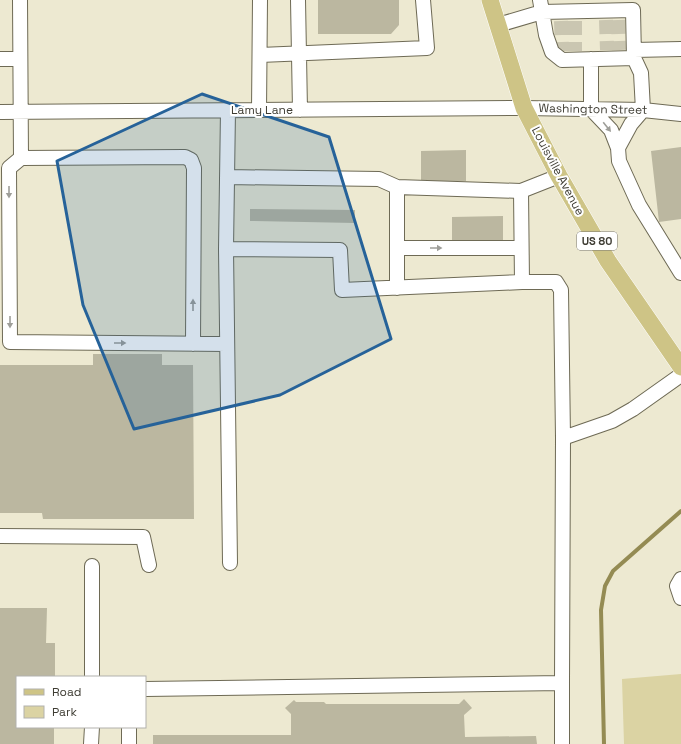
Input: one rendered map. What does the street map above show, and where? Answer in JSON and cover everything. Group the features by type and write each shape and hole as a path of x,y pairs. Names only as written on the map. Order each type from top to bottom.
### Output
{"main road":[{"name":"Louisville Avenue","path":"490,0 524,108 558,176 608,261 678,356"}],"street":[{"path":"20,0 21,158"},
{"path":"259,110 260,0"},
{"path":"298,0 300,110"},
{"path":"260,55 427,48 423,0"},
{"path":"498,25 541,6 568,16 612,15 633,10 634,54 641,73 643,110 631,124 618,148"},
{"path":"541,6 546,35 552,52 591,59 613,54 634,54 681,49"},
{"path":"0,59 20,59"},
{"path":"591,59 591,109 611,130 618,148 619,161 639,205 681,273"},
{"name":"Washington Street","path":"662,111 681,107"},
{"name":"Washington Street","path":"524,108 643,110 681,114"},
{"name":"Lamy Lane","path":"0,112 524,108"},
{"path":"228,110 226,249 230,563"},
{"path":"193,344 194,168 191,160 185,157 21,158 9,168 5,342 193,344 227,344"},
{"path":"227,177 379,179 397,187 521,191 558,176"},
{"path":"397,187 397,288"},
{"path":"521,191 522,282"},
{"path":"397,248 521,248"},
{"path":"226,249 340,250 342,290 522,282 556,282 561,290 563,438 562,744"},
{"path":"563,438 612,420 633,409 681,375"},
{"path":"0,536 143,537 149,565"},
{"path":"92,566 92,676"},
{"path":"681,579 677,586 681,598"},
{"path":"146,688 562,683"},
{"path":"91,744 92,728"},
{"path":"129,728 129,744"}],"highlighted area":[{"path":"202,94 329,137 391,339 280,395 134,429 83,305 57,161"}],"green space":[{"path":"681,674 681,744 624,744 622,679"}],"building":[{"path":"318,0 399,0 399,25 391,34 318,34"},
{"path":"681,147 681,219 659,222 651,151"},
{"path":"466,150 466,181 421,181 421,151"},
{"path":"250,209 355,210 355,223 250,221"},
{"path":"503,216 503,242 452,243 452,217"},
{"path":"93,354 162,354 162,365 193,365 194,519 43,519 42,513 0,513 0,365 93,365"},
{"path":"0,608 47,608 46,643 55,643 55,676 16,676 16,728 54,728 54,744 0,744"},
{"path":"464,699 472,708 464,715 465,737 536,736 537,744 153,744 153,735 291,735 291,714 285,708 294,700 296,702 324,702 326,704 459,704"}],"waterway":[{"path":"604,744 601,610 605,586 613,571 681,511"}],"tunnel":[{"path":"606,20 607,50"},
{"path":"618,20 619,50"},
{"path":"561,21 562,51"},
{"path":"575,21 575,51"}]}
